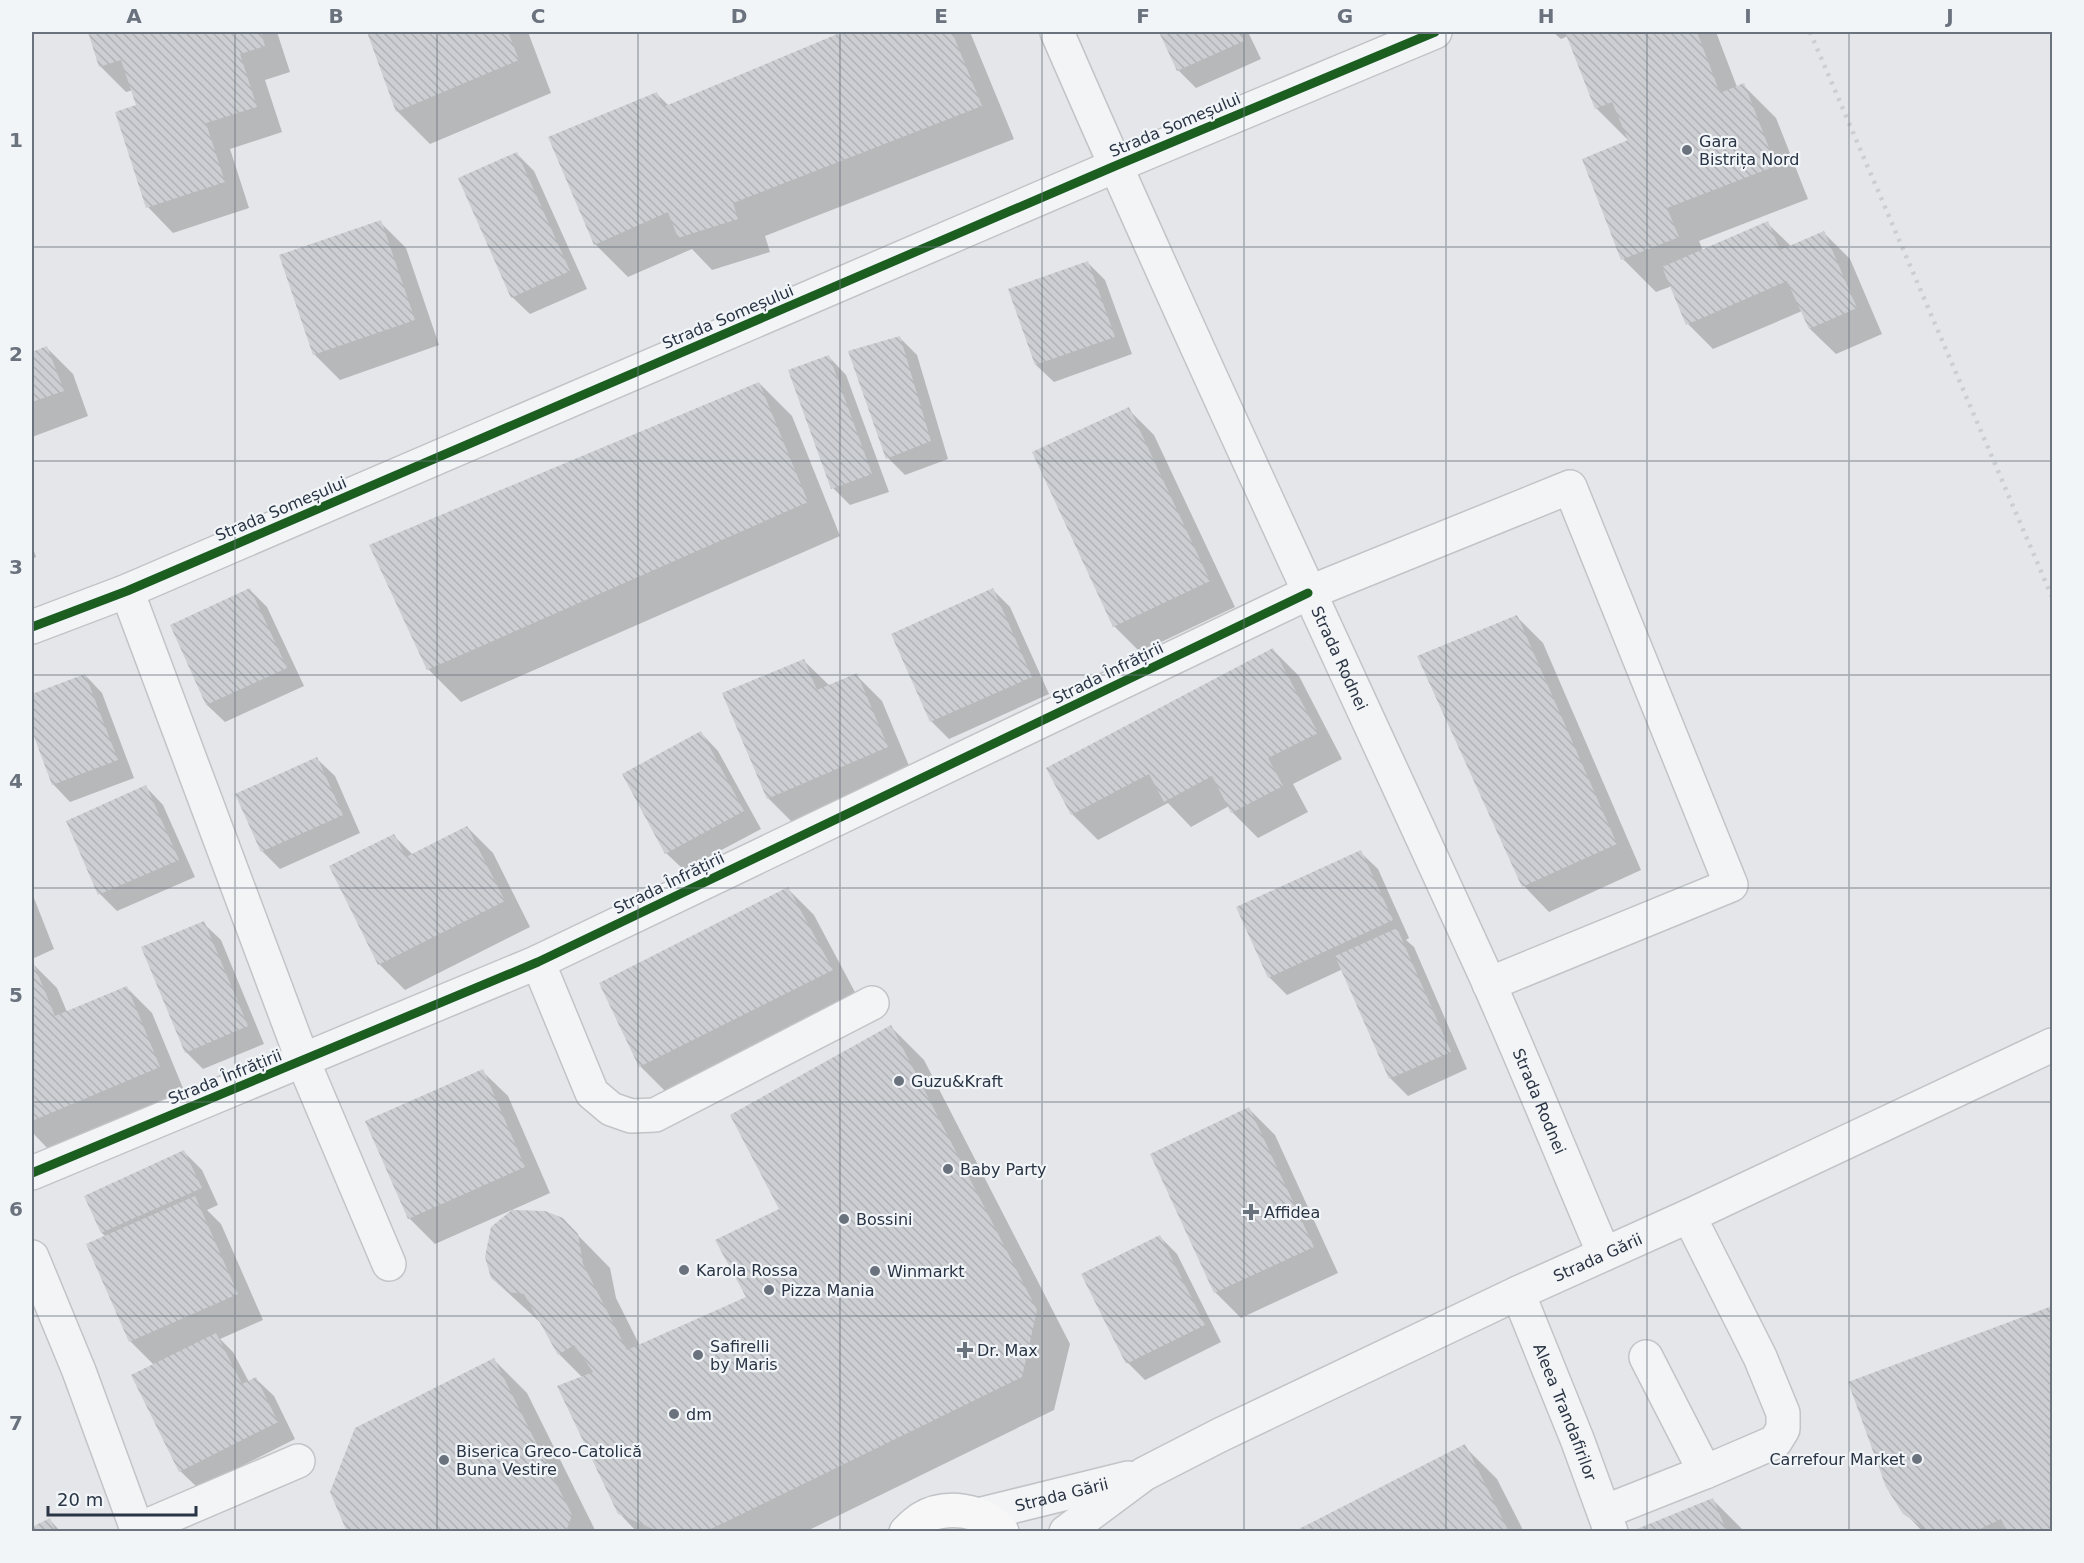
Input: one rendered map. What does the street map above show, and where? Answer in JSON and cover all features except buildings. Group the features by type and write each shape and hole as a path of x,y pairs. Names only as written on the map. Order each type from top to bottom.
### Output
{"main road":[{"name":"Strada Gării","path":"906,1532 921,1519 936,1512 952,1510 990,1523"}],"street":[{"name":"Strada Rodnei","path":"1057,32 1308,593 1489,984 1604,1254"},
{"name":"Strada Someșului","path":"32,627 127,591 1115,166 1435,32"},
{"name":"Strada Înfrățirii","path":"32,1173 538,962 1308,593 1570,487 1731,885 1489,984"},
{"name":"Strada Înfrățirii","path":"127,591 303,1061"},
{"path":"538,962 592,1093 611,1109 631,1116 655,1115 872,1003"},
{"name":"Strada Gării","path":"990,1523 1144,1474 1230,1430 1518,1293 1689,1216 2052,1045"},
{"path":"303,1061 389,1264"},
{"path":"1608,1522 1705,1472 1775,1442 1783,1429 1783,1413 1761,1357 1689,1216"},
{"path":"32,1257 79,1371 138,1531 298,1461"},
{"name":"Aleea Trandafirilor","path":"1518,1293 1578,1439 1608,1522"},
{"path":"1646,1357 1705,1472"},
{"name":"Strada Gării","path":"1066,1532 1144,1474"}],"railway":[{"path":"1810,32 2052,597"}],"cycle path":[{"path":"32,627 127,591 1115,166 1435,32"},
{"path":"32,1173 538,962 1308,593"}],"place":[{"name":"Gara Bistrița Nord","path":"1687,150"},
{"name":"Guzu&Kraft","path":"899,1081"},
{"name":"Baby Party","path":"948,1169"},
{"name":"Affidea","path":"1251,1212"},
{"name":"Bossini","path":"844,1219"},
{"name":"Karola Rossa","path":"684,1270"},
{"name":"Winmarkt","path":"875,1271"},
{"name":"Pizza Mania","path":"769,1290"},
{"name":"Dr. Max","path":"965,1350"},
{"name":"Safirelli by Maris","path":"698,1355"},
{"name":"dm","path":"674,1414"},
{"name":"Carrefour Market","path":"1917,1459"},
{"name":"Biserica Greco-Catolică Buna Vestire","path":"444,1460"}]}
